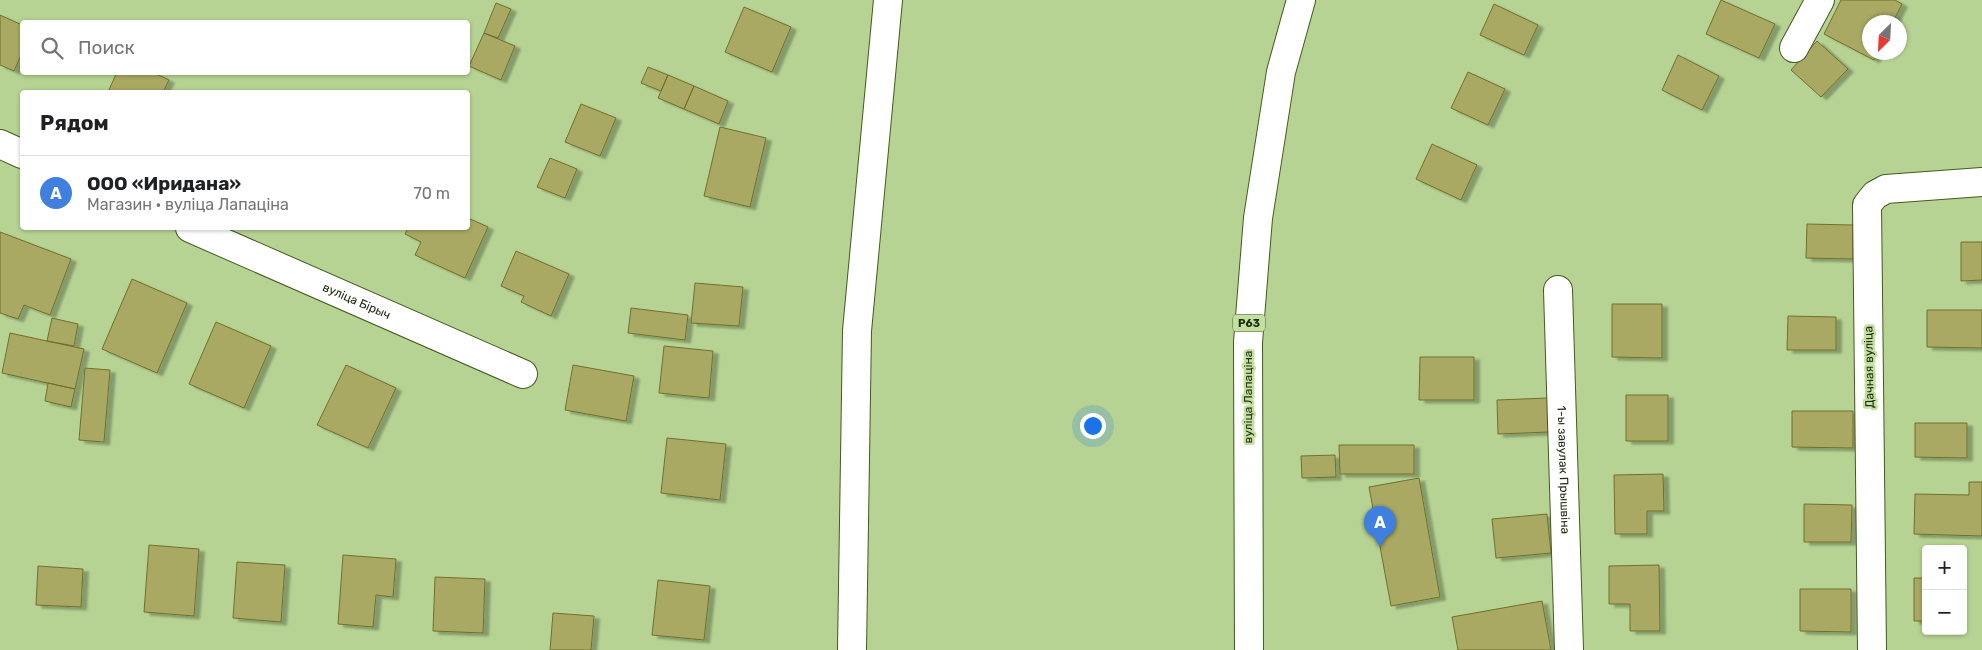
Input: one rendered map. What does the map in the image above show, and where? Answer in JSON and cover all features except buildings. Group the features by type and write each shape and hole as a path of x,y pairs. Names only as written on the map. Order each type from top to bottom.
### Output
{"street":[{"path":"852,650 857,331 888,0"},
{"name":"вуліца Лапаціна","path":"1249,650 1248,342 1258,218 1281,72 1301,0"},
{"path":"1794,48 1820,0"},
{"path":"0,144 20,153"},
{"name":"Дачная вуліца","path":"1872,650 1867,205 1875,195 1886,189 1982,182"},
{"name":"вуліца Бірыч","path":"195,230 523,374"},
{"name":"1-ы завулак Прышвіна","path":"1558,290 1570,650"}],"place":[{"name":"ООО «Иридана»","path":"1380,547"}]}
